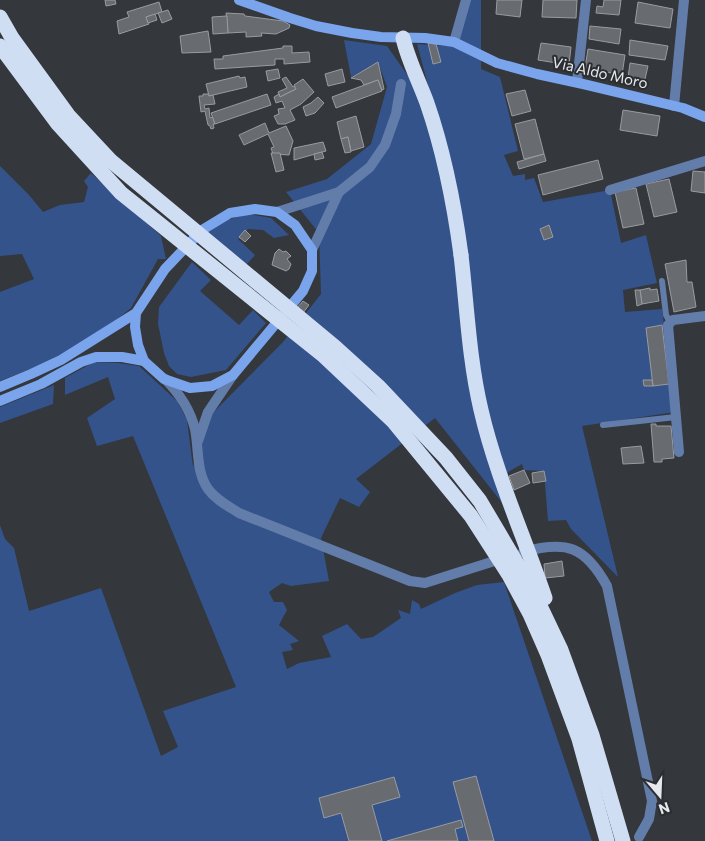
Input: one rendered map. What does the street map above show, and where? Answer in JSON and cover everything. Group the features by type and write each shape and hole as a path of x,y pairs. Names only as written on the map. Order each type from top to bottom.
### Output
{"highway":[{"path":"0,17 12,38 68,116 111,161 335,347 378,386 446,458 480,501 532,589 561,650"},
{"path":"403,38 426,102 446,167 461,255 470,352 481,411 498,469 592,735 623,841"},
{"path":"0,46 58,124 121,193 324,356 393,422 472,516 509,575 530,614 548,655 579,739 607,841"}],"street":[{"name":"Via Aldo Moro","path":"239,0 316,26 352,33 454,42 488,58 537,74 674,106 705,117"},
{"path":"454,42 466,0"},
{"path":"577,82 586,0"},
{"path":"674,106 684,0"},
{"path":"0,387 61,360 136,313 165,270 202,230 230,212 255,209 277,212 339,192 370,167 385,145 396,114 400,84"},
{"path":"610,190 705,161"},
{"path":"197,447 201,429 208,412 232,375 303,291 312,271 312,250 339,192"},
{"path":"277,212 295,225 312,250"},
{"path":"136,313 135,327 138,345 144,362"},
{"path":"679,452 667,330 670,322 705,316"},
{"path":"0,400 41,384 96,356 122,357 144,362 174,388 190,413 195,430 200,471 207,488 217,499 239,513 410,581 425,583 543,546 562,546 582,553 599,572 607,586 652,801 649,819 639,837"},
{"path":"164,379 190,388 212,386 232,375"}],"lane":[{"path":"662,281 666,315 670,322"},
{"path":"603,425 676,417"}],"shaded area":[{"path":"468,0 481,0 481,69 500,77 518,151 504,155 513,176 525,174 525,180 534,178 543,202 610,190 621,243 646,235 657,283 623,290 625,312 662,309 675,412 582,426 618,577 571,529 566,520 548,521 544,471 524,470 522,464 508,472 507,509 435,418 356,479 370,492 359,507 340,498 321,538 329,581 291,586 282,583 269,592 274,602 283,602 287,610 279,625 299,641 290,644 293,650 282,652 287,669 299,663 331,657 322,636 347,624 361,639 373,637 401,618 398,610 410,614 412,600 419,604 421,609 477,585 504,582 592,841 0,841 0,525 5,539 14,548 29,611 101,588 161,756 178,747 163,711 236,687 133,436 97,446 87,418 115,399 108,377 65,395 65,378 94,362 139,366 177,401 187,420 193,467 204,422 283,342 321,294 319,233 286,192 327,179 371,144 387,87 378,62 351,77 344,40 387,46 418,90 428,85 417,44 448,46"},
{"path":"0,166 43,212 60,205 84,202 88,187 84,181 91,173 161,236 166,259 158,259 131,308 104,330 50,361 0,381 0,292 34,279 22,254 0,256"},
{"path":"248,214 271,218 289,235 274,238 263,230 248,229 238,239 255,255 246,265 206,234 223,221"},
{"path":"192,262 211,280 200,291 239,325 253,310 266,323 226,370 191,377 177,374 169,366 164,353 158,324 159,307"},
{"path":"54,385 53,404 0,423 0,407"}],"building":[{"path":"105,0 115,0 116,4 106,6"},
{"path":"497,0 522,0 520,17 496,14"},
{"path":"543,0 577,0 576,18 542,17"},
{"path":"604,0 621,0 619,15 596,13 597,6 603,7"},
{"path":"159,2 162,12 146,17 149,24 119,34 117,21 129,17 127,12"},
{"path":"638,2 673,9 670,28 635,23"},
{"path":"168,10 172,19 162,23 158,13"},
{"path":"226,13 244,14 245,16 283,21 290,25 289,28 276,34 261,33 262,36 246,37 246,32 228,33"},
{"path":"155,14 157,20 148,23 146,17"},
{"path":"227,16 228,33 213,34 212,17"},
{"path":"590,26 621,29 619,44 589,39"},
{"path":"208,31 211,52 182,53 180,36"},
{"path":"630,40 668,46 665,60 629,55"},
{"path":"428,43 436,44 441,62 433,64"},
{"path":"541,43 571,47 569,65 538,60"},
{"path":"283,46 292,46 292,53 309,52 310,62 284,64 284,59 275,59 275,65 215,69 214,59 223,59 223,56 283,48"},
{"path":"588,49 625,55 622,75 585,68"},
{"path":"378,62 384,89 382,90 378,80 364,85 361,80 351,78"},
{"path":"630,63 648,66 645,79 628,78"},
{"path":"278,69 280,78 268,81 266,71"},
{"path":"342,69 345,82 328,86 325,74"},
{"path":"239,76 240,78 245,77 247,87 209,96 206,84"},
{"path":"286,77 296,89 280,97 278,92 287,88 282,79"},
{"path":"303,79 314,92 301,104 290,110 295,120 285,124 278,124 274,116 279,114 278,109 285,108 282,101 276,103 274,97 279,94 280,97 296,89 294,85"},
{"path":"378,80 382,91 336,108 332,97"},
{"path":"525,90 531,111 512,116 506,94"},
{"path":"203,94 213,95 215,104 204,105 205,109 209,108 210,118 213,117 215,124 213,124 214,128 211,129 208,125 205,111 201,112 199,96 203,96"},
{"path":"267,94 271,105 215,124 211,113"},
{"path":"318,97 324,103 315,113 306,116 303,107"},
{"path":"623,110 660,116 657,136 620,130"},
{"path":"356,116 364,147 351,151 348,137 341,139 337,122"},
{"path":"535,119 544,154 524,159 515,124"},
{"path":"265,123 269,133 286,126 293,141 289,155 273,154 271,148 274,147 268,134 244,145 239,135"},
{"path":"348,137 351,152 345,153 341,139"},
{"path":"323,142 326,151 294,160 294,148"},
{"path":"322,152 324,158 315,160 314,154"},
{"path":"271,153 280,153 284,170 276,172"},
{"path":"544,154 546,161 519,169 517,162"},
{"path":"598,160 603,179 543,195 538,175"},
{"path":"693,171 705,172 705,193 691,191"},
{"path":"669,179 677,212 654,217 646,184"},
{"path":"636,188 644,224 623,228 615,192"},
{"path":"549,225 553,237 544,240 540,229"},
{"path":"245,230 251,236 245,242 239,237"},
{"path":"279,249 283,252 286,251 291,256 287,259 291,264 286,271 272,265 275,253"},
{"path":"686,260 687,282 692,282 696,307 674,312 665,264"},
{"path":"650,288 650,290 657,289 659,301 642,304 640,290"},
{"path":"635,290 640,290 642,304 637,306"},
{"path":"303,301 309,305 303,313 297,308"},
{"path":"662,325 669,384 653,386 646,328"},
{"path":"643,380 652,380 653,386 644,386"},
{"path":"651,424 671,426 674,458 662,459 662,462 654,462"},
{"path":"641,446 644,463 623,464 621,448"},
{"path":"524,470 530,483 514,490 509,476"},
{"path":"544,471 546,481 533,483 532,473"},
{"path":"562,561 564,576 545,578 544,564"},
{"path":"476,776 494,841 469,841 453,782"},
{"path":"394,777 400,797 372,805 382,841 349,841 341,813 324,818 319,798"},
{"path":"461,820 463,827 455,829 458,841 387,841"}]}
